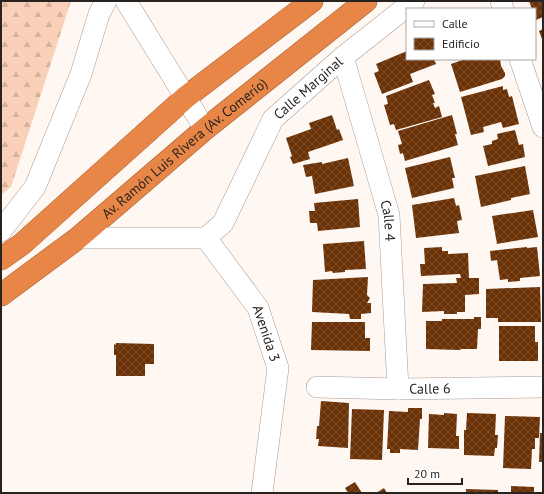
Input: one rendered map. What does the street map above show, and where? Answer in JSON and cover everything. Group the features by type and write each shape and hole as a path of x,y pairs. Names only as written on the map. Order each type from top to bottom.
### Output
{"highway":[{"path":"1,259 22,244 186,97 312,1"},
{"name":"Av. Ramón Luis Rivera (Av. Comerío)","path":"1,295 78,238 205,129 366,1"}],"street":[{"path":"1,231 35,187 81,74 99,14 106,1"},
{"path":"126,1 205,129"},
{"name":"Calle Marginal","path":"206,238 223,223 274,119 343,57 414,1"},
{"name":"Calle 4","path":"343,57 389,215 398,389"},
{"path":"520,60 543,127"},
{"path":"78,238 206,238"},
{"name":"Avenida 3","path":"206,238 258,308 278,368 262,493"},
{"name":"Calle 6","path":"317,387 398,389 543,388"}],"green space":[{"path":"1,1 71,1 11,187 1,195"}],"building":[{"path":"529,1 543,1 543,17 536,20 536,8 532,8"},
{"path":"543,29 543,42 539,31"},
{"path":"406,51 406,60 434,60 436,64 410,74 413,82 382,94 374,73 379,71 376,64"},
{"path":"462,60 500,60 505,76 502,79 460,92 451,64"},
{"path":"429,80 435,94 432,95 435,103 433,103 435,108 439,106 442,117 396,130 394,124 390,125 384,105 388,104 386,96"},
{"path":"503,86 503,90 507,89 509,97 512,96 519,124 503,128 501,122 483,127 484,132 471,135 461,97"},
{"path":"332,115 337,130 339,129 343,140 308,152 310,159 293,164 286,138 311,129 309,123"},
{"path":"452,115 458,145 405,161 403,153 400,154 398,145 402,144 398,131"},
{"path":"515,130 519,145 523,144 525,157 488,166 483,146 492,144 492,141 498,139 497,134"},
{"path":"450,157 455,178 452,178 454,188 412,198 405,168"},
{"path":"348,158 354,186 315,194 312,176 306,177 303,165 322,162 322,164"},
{"path":"525,166 530,194 481,207 475,176"},
{"path":"454,198 456,206 459,205 462,220 457,221 459,233 416,238 412,205"},
{"path":"358,199 360,227 318,231 317,223 310,223 309,211 315,211 314,203"},
{"path":"533,210 538,237 497,244 492,216"},
{"path":"364,241 366,269 345,270 345,272 333,273 332,271 325,272 323,244"},
{"path":"442,247 442,251 448,251 448,254 468,253 469,278 479,278 479,294 465,295 465,312 457,312 457,314 444,314 444,311 422,312 423,284 457,283 456,278 461,278 460,274 421,276 420,264 425,264 424,248"},
{"path":"537,247 540,276 520,278 520,281 508,282 508,279 500,280 497,260 491,261 490,251"},
{"path":"368,277 367,295 370,298 367,303 371,303 371,313 361,314 361,319 350,319 349,314 312,312 313,280"},
{"path":"540,287 541,322 498,322 498,318 486,318 486,289"},
{"path":"474,317 481,317 481,329 478,329 477,349 426,349 426,321 442,321 442,319 474,319"},
{"path":"312,322 365,322 365,338 370,338 370,351 311,350"},
{"path":"499,326 535,326 535,342 538,342 538,361 499,361"},
{"path":"116,343 154,344 154,364 145,364 145,376 116,376 116,355 114,355 114,344 116,345"},
{"path":"321,401 349,403 348,448 318,446 319,439 316,439 317,426 319,426"},
{"path":"408,408 422,408 418,450 400,449 400,453 390,453 390,449 387,449 389,411 408,412"},
{"path":"352,409 384,410 382,460 350,459"},
{"path":"444,413 457,414 456,436 459,436 459,449 428,448 429,414 444,415"},
{"path":"467,413 496,414 495,435 498,435 497,448 495,448 494,456 464,455 464,430 466,430"},
{"path":"505,416 540,417 539,438 535,438 535,449 532,449 531,469 503,468"},
{"path":"540,433 543,433 543,462 539,462"},
{"path":"355,482 362,493 348,493 345,488"},
{"path":"511,486 534,487 534,493 511,493"},
{"path":"384,488 387,493 376,493"},
{"path":"466,489 498,490 498,493 466,493"}]}
